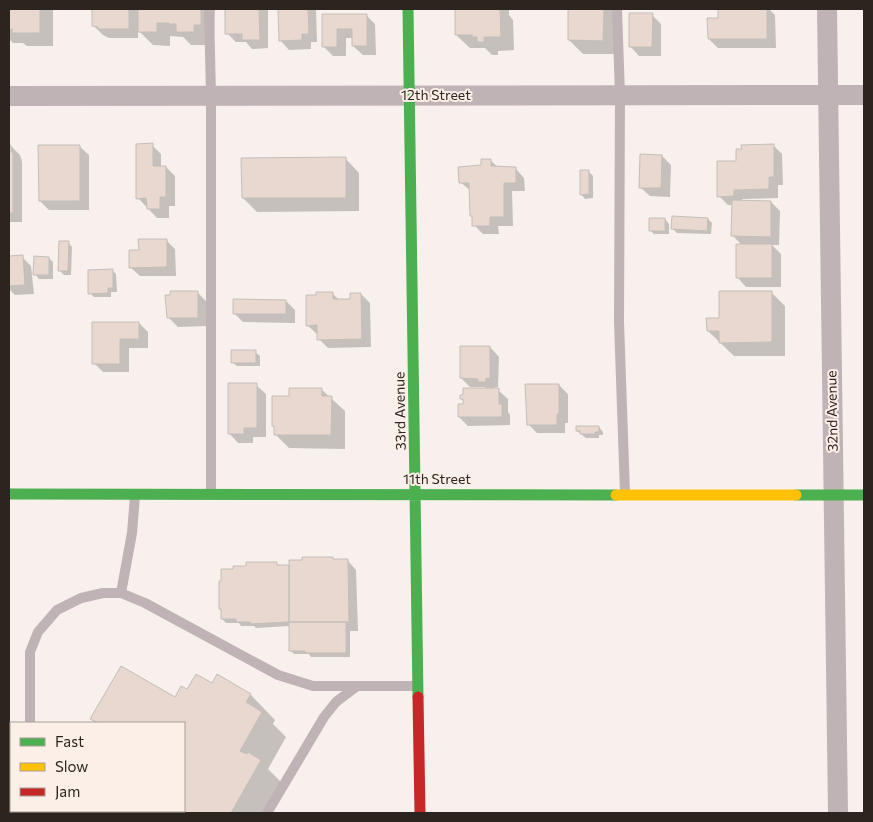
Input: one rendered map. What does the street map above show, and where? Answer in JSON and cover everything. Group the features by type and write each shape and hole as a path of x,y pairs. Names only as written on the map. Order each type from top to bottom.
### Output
{"street":[{"name":"33rd Avenue","path":"408,9 420,813"},
{"name":"32nd Avenue","path":"827,9 838,813"},
{"name":"12th Street","path":"9,96 864,95"},
{"name":"11th Street","path":"9,494 864,495"}],"lane":[{"path":"209,9 211,96 211,494"},
{"path":"617,9 620,95 619,322 626,494"},
{"path":"121,594 132,533 135,494"},
{"path":"30,722 30,652 38,632 57,610 81,598 103,593 121,594 145,603 278,675 313,686 418,686"},
{"path":"267,813 324,717 336,702 357,686"}],"building":[{"path":"9,9 40,9 40,33 12,33 12,29 9,30"},
{"path":"92,9 129,9 129,29 98,29 98,27 92,26"},
{"path":"138,9 201,9 201,25 194,25 194,32 176,32 176,24 157,23 157,32 138,32"},
{"path":"225,9 259,9 260,40 242,40 242,34 225,34"},
{"path":"278,9 308,9 309,34 302,34 302,40 279,41"},
{"path":"455,9 500,9 501,37 484,37 484,42 477,42 477,37 472,37 472,35 455,35"},
{"path":"568,9 604,9 603,41 568,40"},
{"path":"718,9 767,9 767,39 708,39 707,18 718,18"},
{"path":"629,13 653,13 652,47 629,47"},
{"path":"322,14 367,14 367,46 352,46 352,29 337,29 337,47 322,47"},
{"path":"153,143 153,166 166,166 166,197 160,197 160,209 147,209 146,198 136,199 136,144"},
{"path":"774,144 774,177 769,177 769,189 734,190 734,196 717,197 717,161 736,161 736,149 742,149 741,145"},
{"path":"9,145 11,145 11,152 13,152 13,213 9,213"},
{"path":"38,145 80,145 80,201 39,201"},
{"path":"640,154 662,155 661,188 639,188"},
{"path":"346,157 346,198 242,198 241,158"},
{"path":"481,159 491,159 491,166 516,167 516,183 504,183 504,217 490,217 490,226 472,226 469,183 459,183 458,167 481,165"},
{"path":"580,170 589,170 589,194 580,195"},
{"path":"732,200 771,201 771,237 731,236"},
{"path":"672,216 708,218 707,231 671,229"},
{"path":"649,218 665,218 665,231 649,231"},
{"path":"138,239 167,239 167,267 129,268 129,250 139,250"},
{"path":"59,241 69,241 68,271 58,271"},
{"path":"736,244 772,244 772,278 736,278"},
{"path":"23,255 25,285 9,286 9,256"},
{"path":"34,256 49,257 49,275 33,275"},
{"path":"113,269 113,288 108,288 108,293 88,294 88,270"},
{"path":"170,291 198,291 198,318 167,318 165,295 170,295"},
{"path":"719,291 772,291 772,342 719,343 719,331 707,331 706,318 719,318"},
{"path":"316,292 333,292 333,299 350,299 350,293 361,293 362,339 317,340 317,325 306,326 306,295 316,295"},
{"path":"233,299 286,300 286,314 233,314"},
{"path":"92,322 139,322 139,339 120,339 120,364 92,364"},
{"path":"460,346 490,346 490,379 486,378 486,382 478,382 478,379 460,378"},
{"path":"231,350 256,350 256,363 231,363"},
{"path":"228,383 257,383 257,428 244,428 244,434 228,434"},
{"path":"525,384 559,384 557,425 527,425"},
{"path":"289,388 322,388 322,396 332,396 331,435 274,435 274,426 272,426 272,396 289,396"},
{"path":"463,388 499,388 499,404 502,404 502,417 458,417 458,404 463,404 463,399 460,399 460,395 463,395"},
{"path":"576,426 599,426 599,432 595,432 595,434 580,434 580,431 576,431"},
{"path":"302,557 348,559 349,622 289,622 289,560 302,560"},
{"path":"246,562 277,562 277,565 289,565 289,622 250,624 250,622 236,622 236,619 221,619 219,581 221,581 221,569 233,569 233,566 246,566"},
{"path":"289,622 346,622 346,653 289,651"},
{"path":"121,666 175,697 181,686 187,689 196,674 212,683 217,674 251,694 246,702 262,712 240,751 247,754 248,752 261,760 231,813 47,813 185,812 185,722 96,722 90,719"}],"traffic: fast":[{"path":"408,9 418,697"},
{"path":"9,494 616,495"},
{"path":"796,495 864,495"}],"traffic: slow":[{"path":"616,495 796,495"}],"traffic: jam":[{"path":"418,697 420,813"}]}
